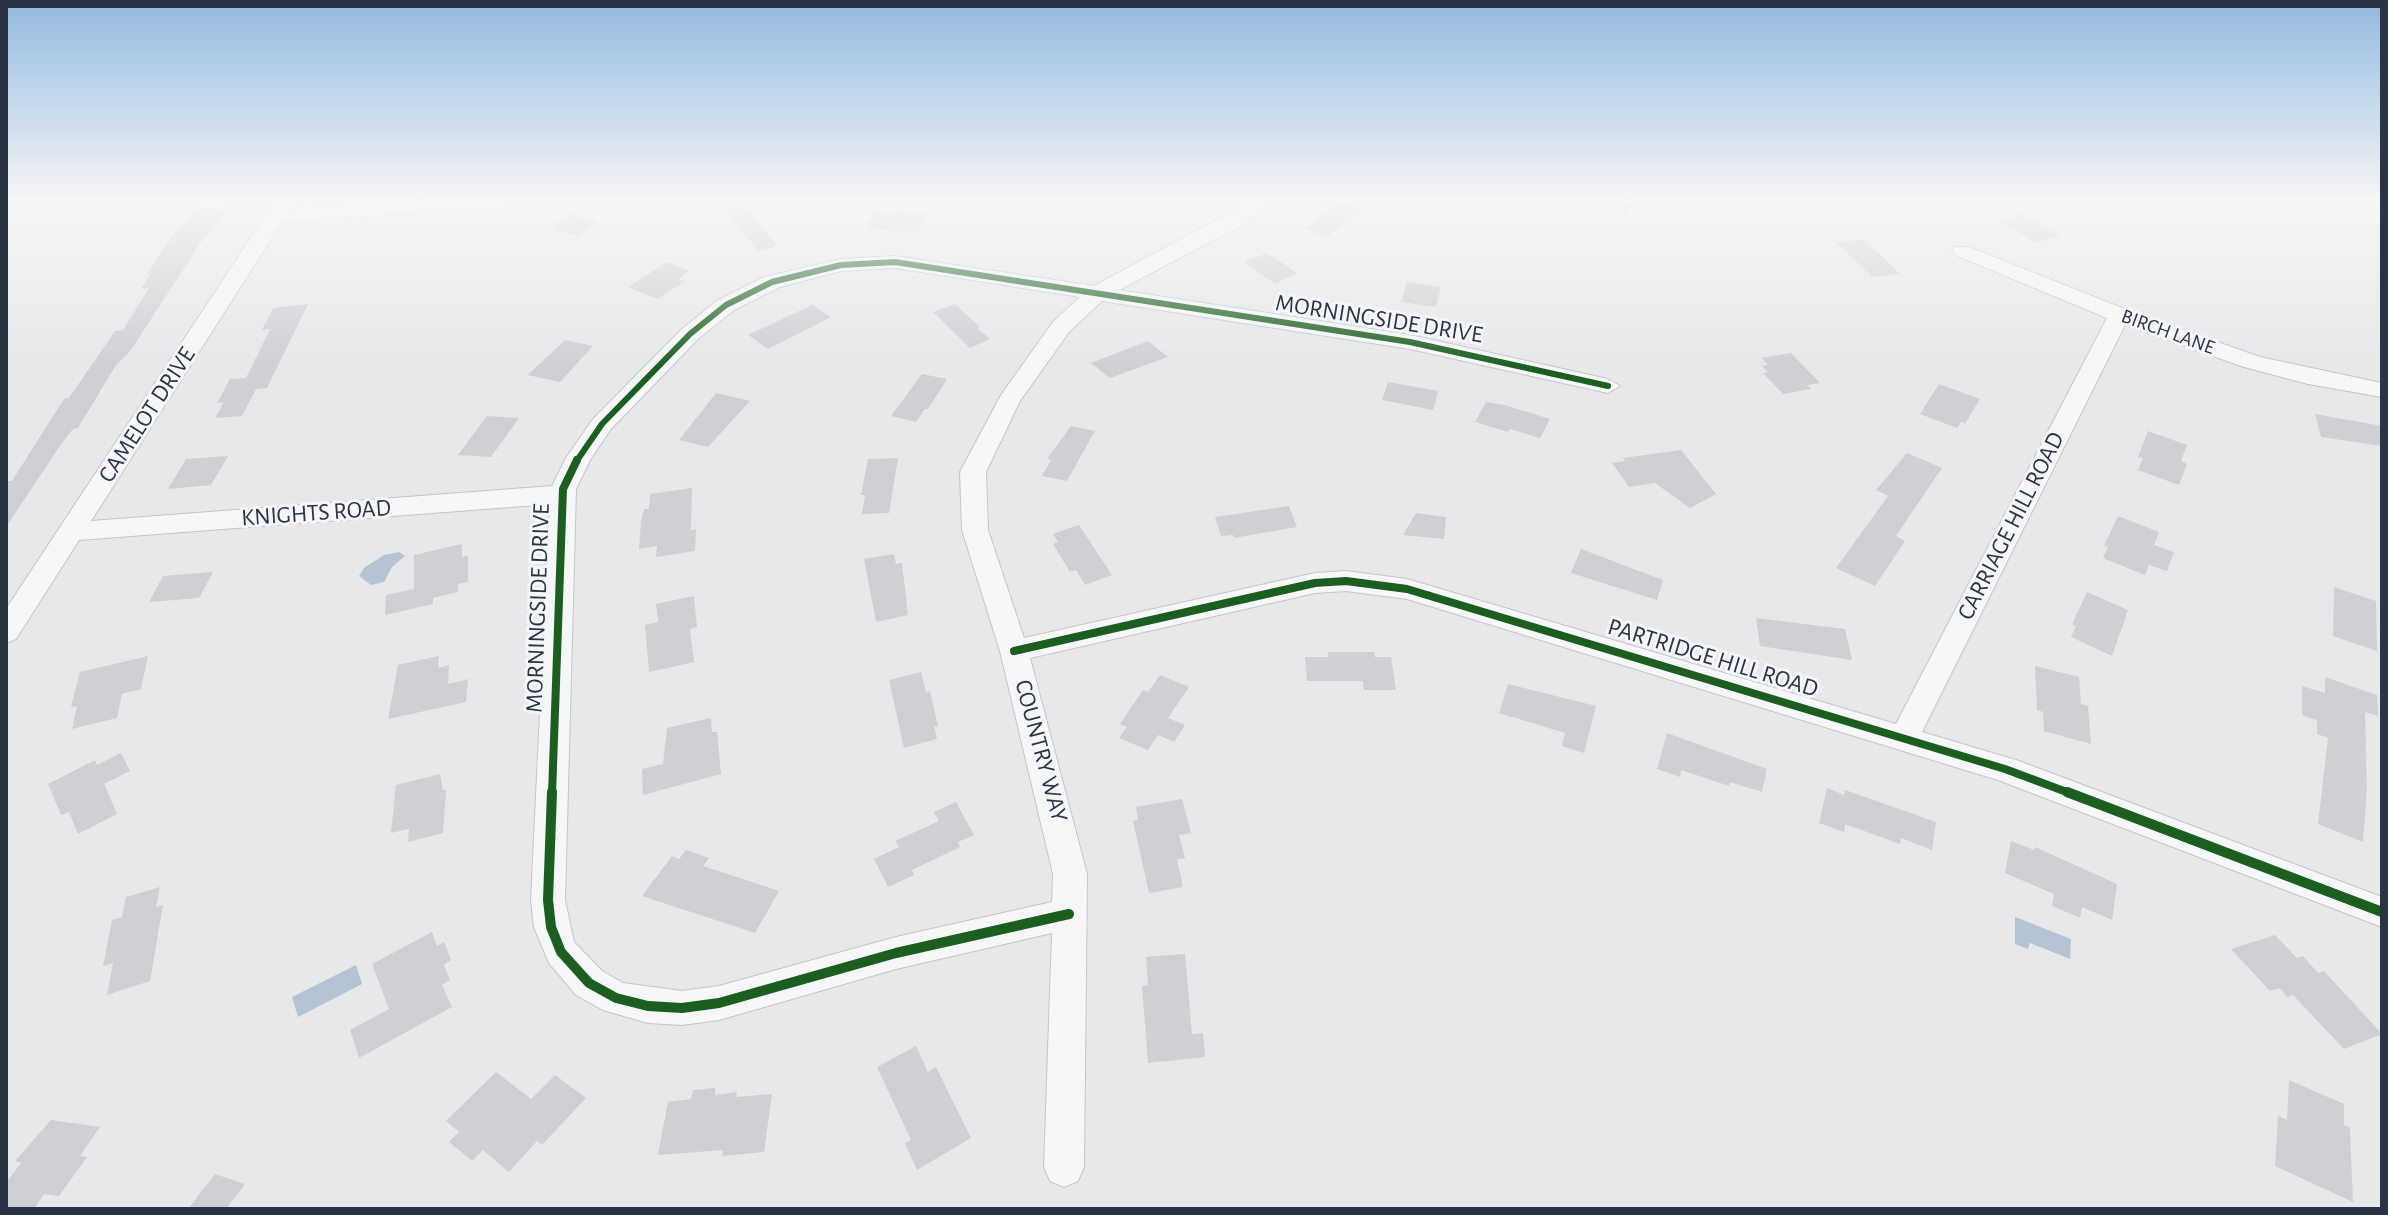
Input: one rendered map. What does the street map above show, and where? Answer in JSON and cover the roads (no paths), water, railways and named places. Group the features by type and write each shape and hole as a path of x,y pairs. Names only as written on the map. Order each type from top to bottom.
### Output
{"street":[{"name":"CAMELOT DRIVE","path":"6,632 251,255"},
{"name":"COUNTRY WAY","path":"1064,1167 1070,874 1014,651 975,530 973,472 1009,400 1061,327 1096,294 1171,255"},
{"name":"BIRCH LANE","path":"1971,255 2119,315 2252,362 2308,377 2382,390"},
{"name":"MORNINGSIDE DRIVE","path":"1069,914 896,953 701,1006 648,1006 616,998 589,983 569,964 555,940 548,900 563,494 569,474 602,424 690,334 726,305 772,282 824,268 895,262 1410,342 1608,386"},
{"name":"CARRIAGE HILL ROAD","path":"1904,737 2119,315"},
{"name":"KNIGHTS ROAD","path":"70,532 563,494"},
{"name":"PARTRIDGE HILL ROAD","path":"1014,651 1288,587 1315,583 1371,583 1448,599 1904,737 2088,798 2382,912"}],"water":[{"path":"399,552 405,556 392,567 384,582 371,585 359,576 364,568 384,555"},
{"path":"2015,917 2071,939 2070,959 2030,943 2028,949 2015,944"},
{"path":"356,965 362,984 298,1017 292,997"}]}
